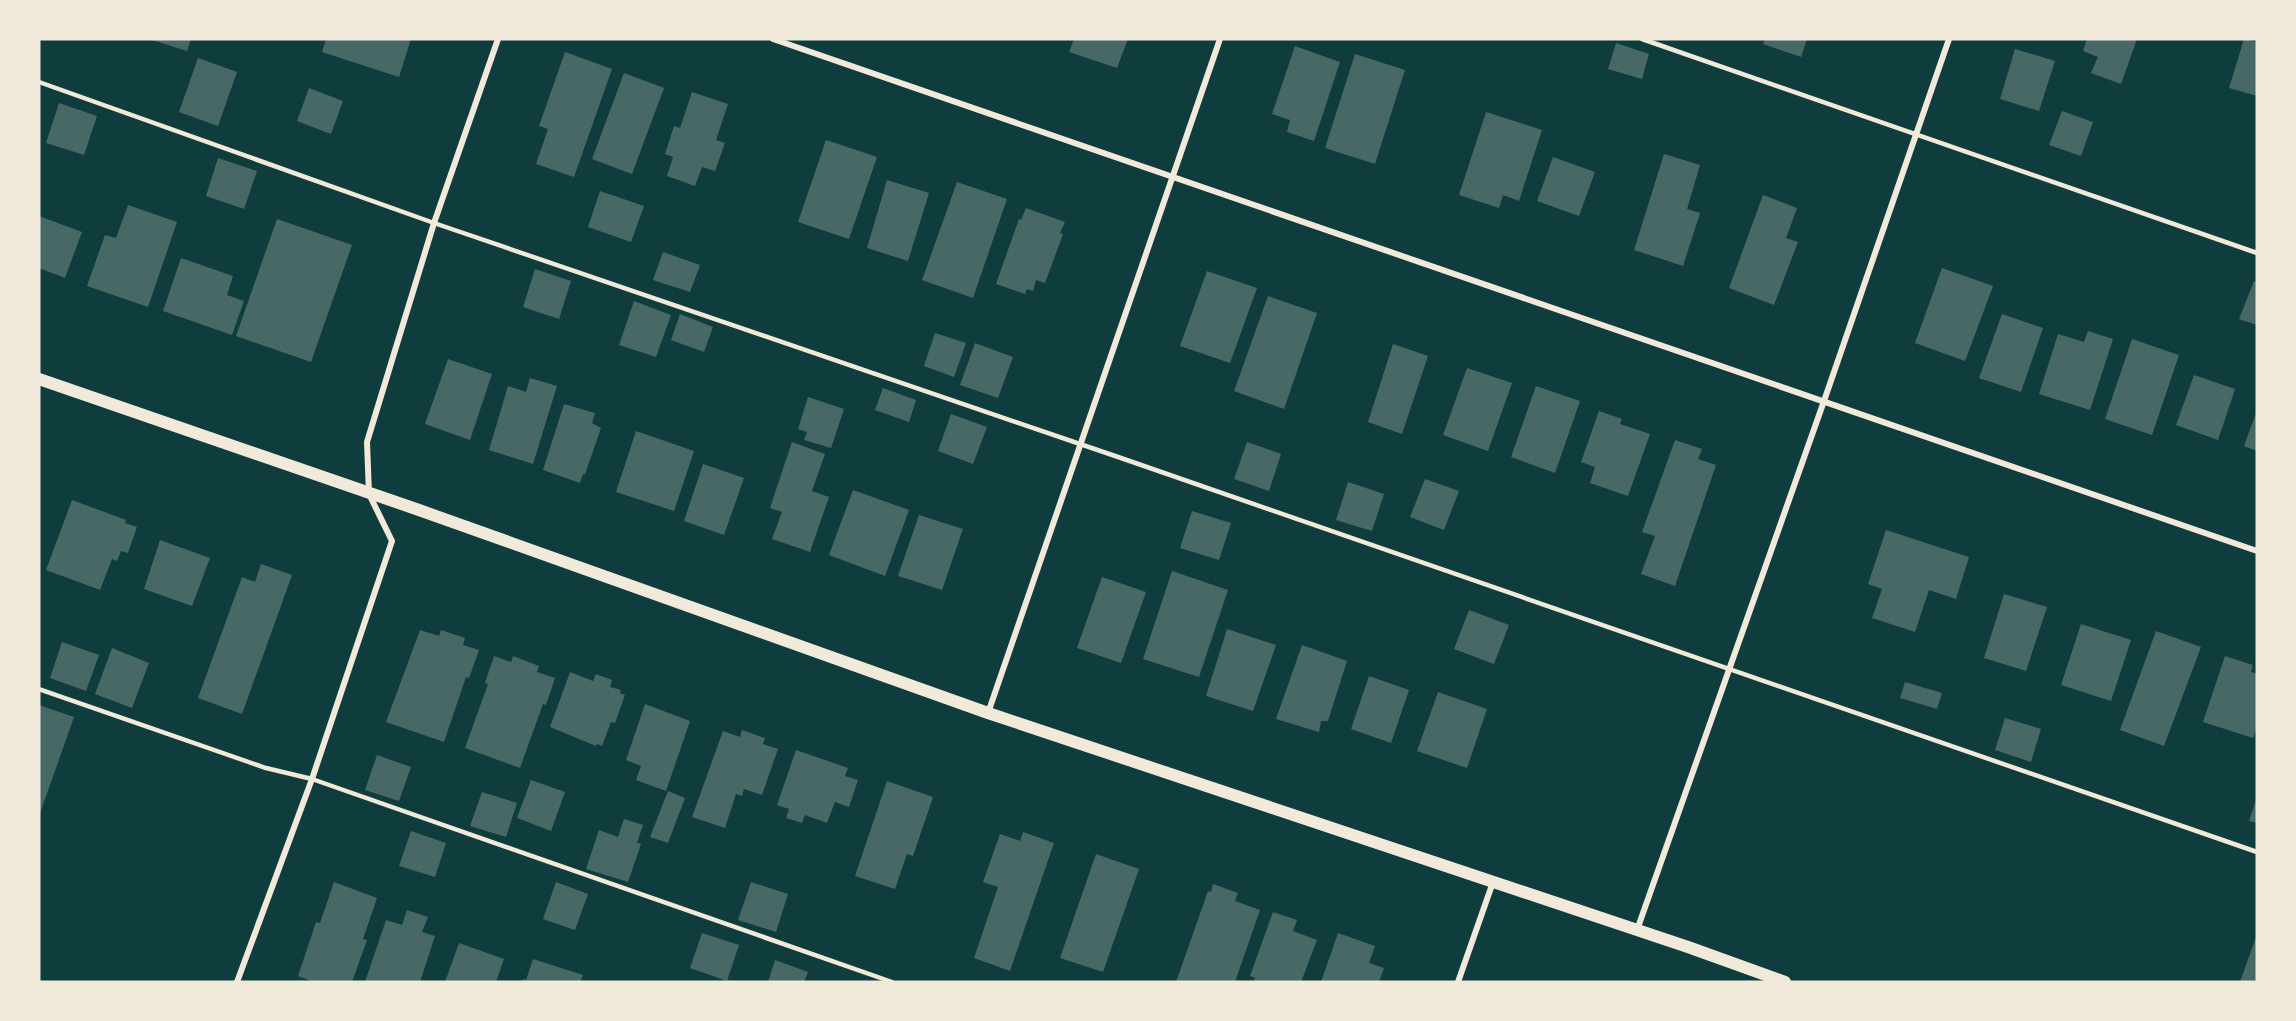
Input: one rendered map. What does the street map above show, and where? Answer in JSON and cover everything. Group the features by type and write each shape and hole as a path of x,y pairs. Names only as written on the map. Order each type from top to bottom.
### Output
{"main road":[{"path":"39,379 430,514 988,713 1688,947 1785,982"}],"street":[{"path":"237,982 312,779 392,541 369,494 367,442 434,223 498,39"},
{"path":"773,39 2257,551"},
{"path":"988,713 1220,39"},
{"path":"1637,931 1949,39"},
{"path":"1458,982 1493,882"}],"lane":[{"path":"1642,39 2257,253"},
{"path":"39,82 434,223 2257,852"},
{"path":"39,689 266,768 312,779 892,982"}],"building":[{"path":"149,39 191,39 187,51"},
{"path":"326,39 411,39 399,77 322,52"},
{"path":"1074,39 1128,39 1117,68 1069,52"},
{"path":"1765,39 1807,39 1801,57 1763,44"},
{"path":"2087,39 2137,39 2121,84 2091,73 2098,57 2083,51"},
{"path":"2244,39 2257,42 2257,96 2229,88"},
{"path":"1616,43 1649,54 1642,79 1608,69"},
{"path":"1295,46 1340,62 1314,141 1287,132 1290,120 1272,114"},
{"path":"2015,49 2055,61 2039,111 2000,99"},
{"path":"565,52 612,69 574,177 536,164 548,129 539,126"},
{"path":"1355,54 1405,70 1375,164 1325,148"},
{"path":"198,58 237,72 218,126 179,112"},
{"path":"624,73 664,88 632,174 592,159"},
{"path":"309,88 343,101 331,134 297,121"},
{"path":"692,92 728,104 716,140 725,143 715,171 702,167 695,186 667,176 673,157 665,154 674,126 680,128"},
{"path":"59,103 97,116 84,155 46,143"},
{"path":"2062,111 2093,122 2081,156 2049,145"},
{"path":"1486,112 1542,130 1519,201 1503,195 1499,208 1459,195"},
{"path":"826,140 877,157 849,239 798,222"},
{"path":"1664,154 1700,165 1687,209 1700,213 1683,266 1634,250"},
{"path":"1553,157 1595,172 1579,216 1537,201"},
{"path":"218,158 257,171 244,209 206,196"},
{"path":"887,180 929,193 908,261 867,248"},
{"path":"957,182 1007,199 973,298 922,280"},
{"path":"600,191 644,206 631,242 588,227"},
{"path":"1763,195 1797,208 1786,238 1798,242 1774,305 1729,288"},
{"path":"128,205 177,222 148,307 87,286 105,235 116,238"},
{"path":"1026,208 1065,222 1060,233 1063,234 1045,283 1036,280 1033,291 1027,289 1025,294 996,284 1019,219 1021,220"},
{"path":"39,216 82,232 65,278 39,268"},
{"path":"277,219 352,245 311,362 236,336"},
{"path":"663,252 700,265 690,292 653,280"},
{"path":"181,258 233,276 227,295 244,301 232,335 163,311"},
{"path":"1942,268 1993,286 1965,361 1915,343"},
{"path":"535,269 571,281 559,319 523,307"},
{"path":"1207,271 1257,288 1230,363 1180,346"},
{"path":"2254,281 2257,282 2257,325 2239,319"},
{"path":"1268,296 1317,313 1284,409 1234,391"},
{"path":"634,301 671,315 656,357 619,345"},
{"path":"680,314 713,327 704,352 671,340"},
{"path":"2002,314 2043,328 2021,392 1979,378"},
{"path":"2088,331 2113,339 2090,410 2039,394 2058,334 2084,342"},
{"path":"935,333 966,343 954,377 924,366"},
{"path":"2132,339 2179,355 2152,435 2105,419"},
{"path":"975,343 1013,357 998,398 960,385"},
{"path":"1393,344 1428,356 1402,434 1368,422"},
{"path":"448,359 492,374 470,440 425,424"},
{"path":"1467,368 1512,383 1488,451 1443,435"},
{"path":"2194,375 2235,389 2218,440 2176,425"},
{"path":"530,378 557,386 533,464 489,450 508,386 526,392"},
{"path":"1536,386 1580,401 1555,473 1511,457"},
{"path":"883,388 916,400 909,422 875,410"},
{"path":"808,397 844,409 831,448 804,440 807,432 798,429"},
{"path":"564,404 595,413 592,423 601,428 580,483 543,470"},
{"path":"2257,410 2257,451 2244,446"},
{"path":"1599,411 1622,419 1620,424 1650,434 1628,496 1590,483 1595,467 1581,462"},
{"path":"951,414 987,427 973,464 938,451"},
{"path":"636,431 694,451 674,511 616,492"},
{"path":"1675,440 1702,449 1698,459 1716,465 1675,586 1641,574 1655,536 1642,532"},
{"path":"792,442 825,454 812,491 829,497 810,552 772,539 782,512 770,508"},
{"path":"1247,442 1281,454 1269,491 1234,479"},
{"path":"703,464 744,478 724,535 684,521"},
{"path":"1425,479 1459,491 1444,530 1410,517"},
{"path":"1348,482 1384,494 1372,531 1336,520"},
{"path":"853,490 909,510 885,576 829,555"},
{"path":"72,500 126,520 125,523 137,527 128,553 121,551 117,561 112,559 100,590 46,570"},
{"path":"1192,511 1231,523 1219,560 1180,548"},
{"path":"919,515 963,529 942,590 898,576"},
{"path":"1886,530 1969,557 1956,599 1929,590 1915,632 1872,618 1882,589 1868,584"},
{"path":"160,540 210,558 192,606 144,589"},
{"path":"261,564 292,575 242,714 198,698 242,577 255,582"},
{"path":"1172,571 1228,590 1199,677 1143,659"},
{"path":"1102,577 1146,592 1121,663 1077,648"},
{"path":"2004,594 2047,607 2026,671 1984,658"},
{"path":"1469,610 1509,625 1494,664 1454,649"},
{"path":"2081,624 2131,640 2111,701 2061,685"},
{"path":"1227,629 1276,645 1253,711 1206,696"},
{"path":"420,630 439,636 441,630 465,638 463,645 479,650 469,678 466,677 444,742 386,722"},
{"path":"2156,631 2201,647 2164,746 2120,730"},
{"path":"62,642 99,655 86,691 50,678"},
{"path":"1302,645 1347,661 1328,721 1321,721 1319,732 1276,719"},
{"path":"112,648 149,663 132,708 95,694"},
{"path":"494,656 511,662 513,656 539,666 537,672 555,678 520,768 465,748 488,684 485,683"},
{"path":"2225,656 2253,665 2251,672 2257,674 2257,727 2253,738 2203,722"},
{"path":"570,672 593,681 596,674 612,680 610,687 621,690 620,693 625,695 615,723 611,722 602,746 597,744 596,746 550,727"},
{"path":"1369,676 1409,690 1391,743 1351,729"},
{"path":"1905,682 1942,693 1937,709 1900,698"},
{"path":"1438,692 1487,709 1467,768 1417,751"},
{"path":"645,704 690,721 666,791 636,780 641,766 626,760"},
{"path":"39,705 74,717 39,816"},
{"path":"2005,718 2041,729 2031,762 1995,750"},
{"path":"742,730 765,738 763,744 778,749 762,795 744,789 742,796 736,794 725,828 692,817 723,731 740,737"},
{"path":"796,750 848,768 845,776 858,780 849,807 835,802 827,823 805,815 802,823 786,818 789,809 777,805"},
{"path":"377,755 411,767 399,801 365,790"},
{"path":"531,780 565,792 551,831 517,818"},
{"path":"887,781 933,797 913,856 907,854 895,889 855,876"},
{"path":"668,791 685,798 668,843 650,837"},
{"path":"482,792 517,803 506,837 470,826"},
{"path":"2257,797 2257,823 2249,821"},
{"path":"624,819 643,825 637,843 641,844 628,882 586,869 599,830 618,837"},
{"path":"411,831 446,843 435,877 399,866"},
{"path":"1023,832 1054,843 1010,971 974,958 998,887 983,882 1000,834 1020,841"},
{"path":"1096,854 1139,869 1103,972 1060,958"},
{"path":"334,882 377,898 363,939 367,940 352,982 314,982 298,976 316,922 320,923"},
{"path":"556,882 588,894 575,930 543,919"},
{"path":"751,882 788,894 776,932 738,920"},
{"path":"1213,884 1238,893 1235,901 1260,910 1235,982 1176,982 1208,891 1211,892"},
{"path":"407,910 428,917 422,932 435,936 420,982 365,982 386,920 402,925"},
{"path":"1273,912 1297,920 1293,931 1317,940 1301,982 1253,982 1255,978 1250,976"},
{"path":"702,933 739,945 727,981 690,968"},
{"path":"1338,933 1375,946 1369,963 1384,968 1379,982 1321,982"},
{"path":"2257,934 2257,982 2240,982"},
{"path":"459,943 504,959 496,982 445,982"},
{"path":"533,959 583,975 580,982 522,982 523,979 526,980"},
{"path":"775,960 808,972 804,982 768,982"}]}
